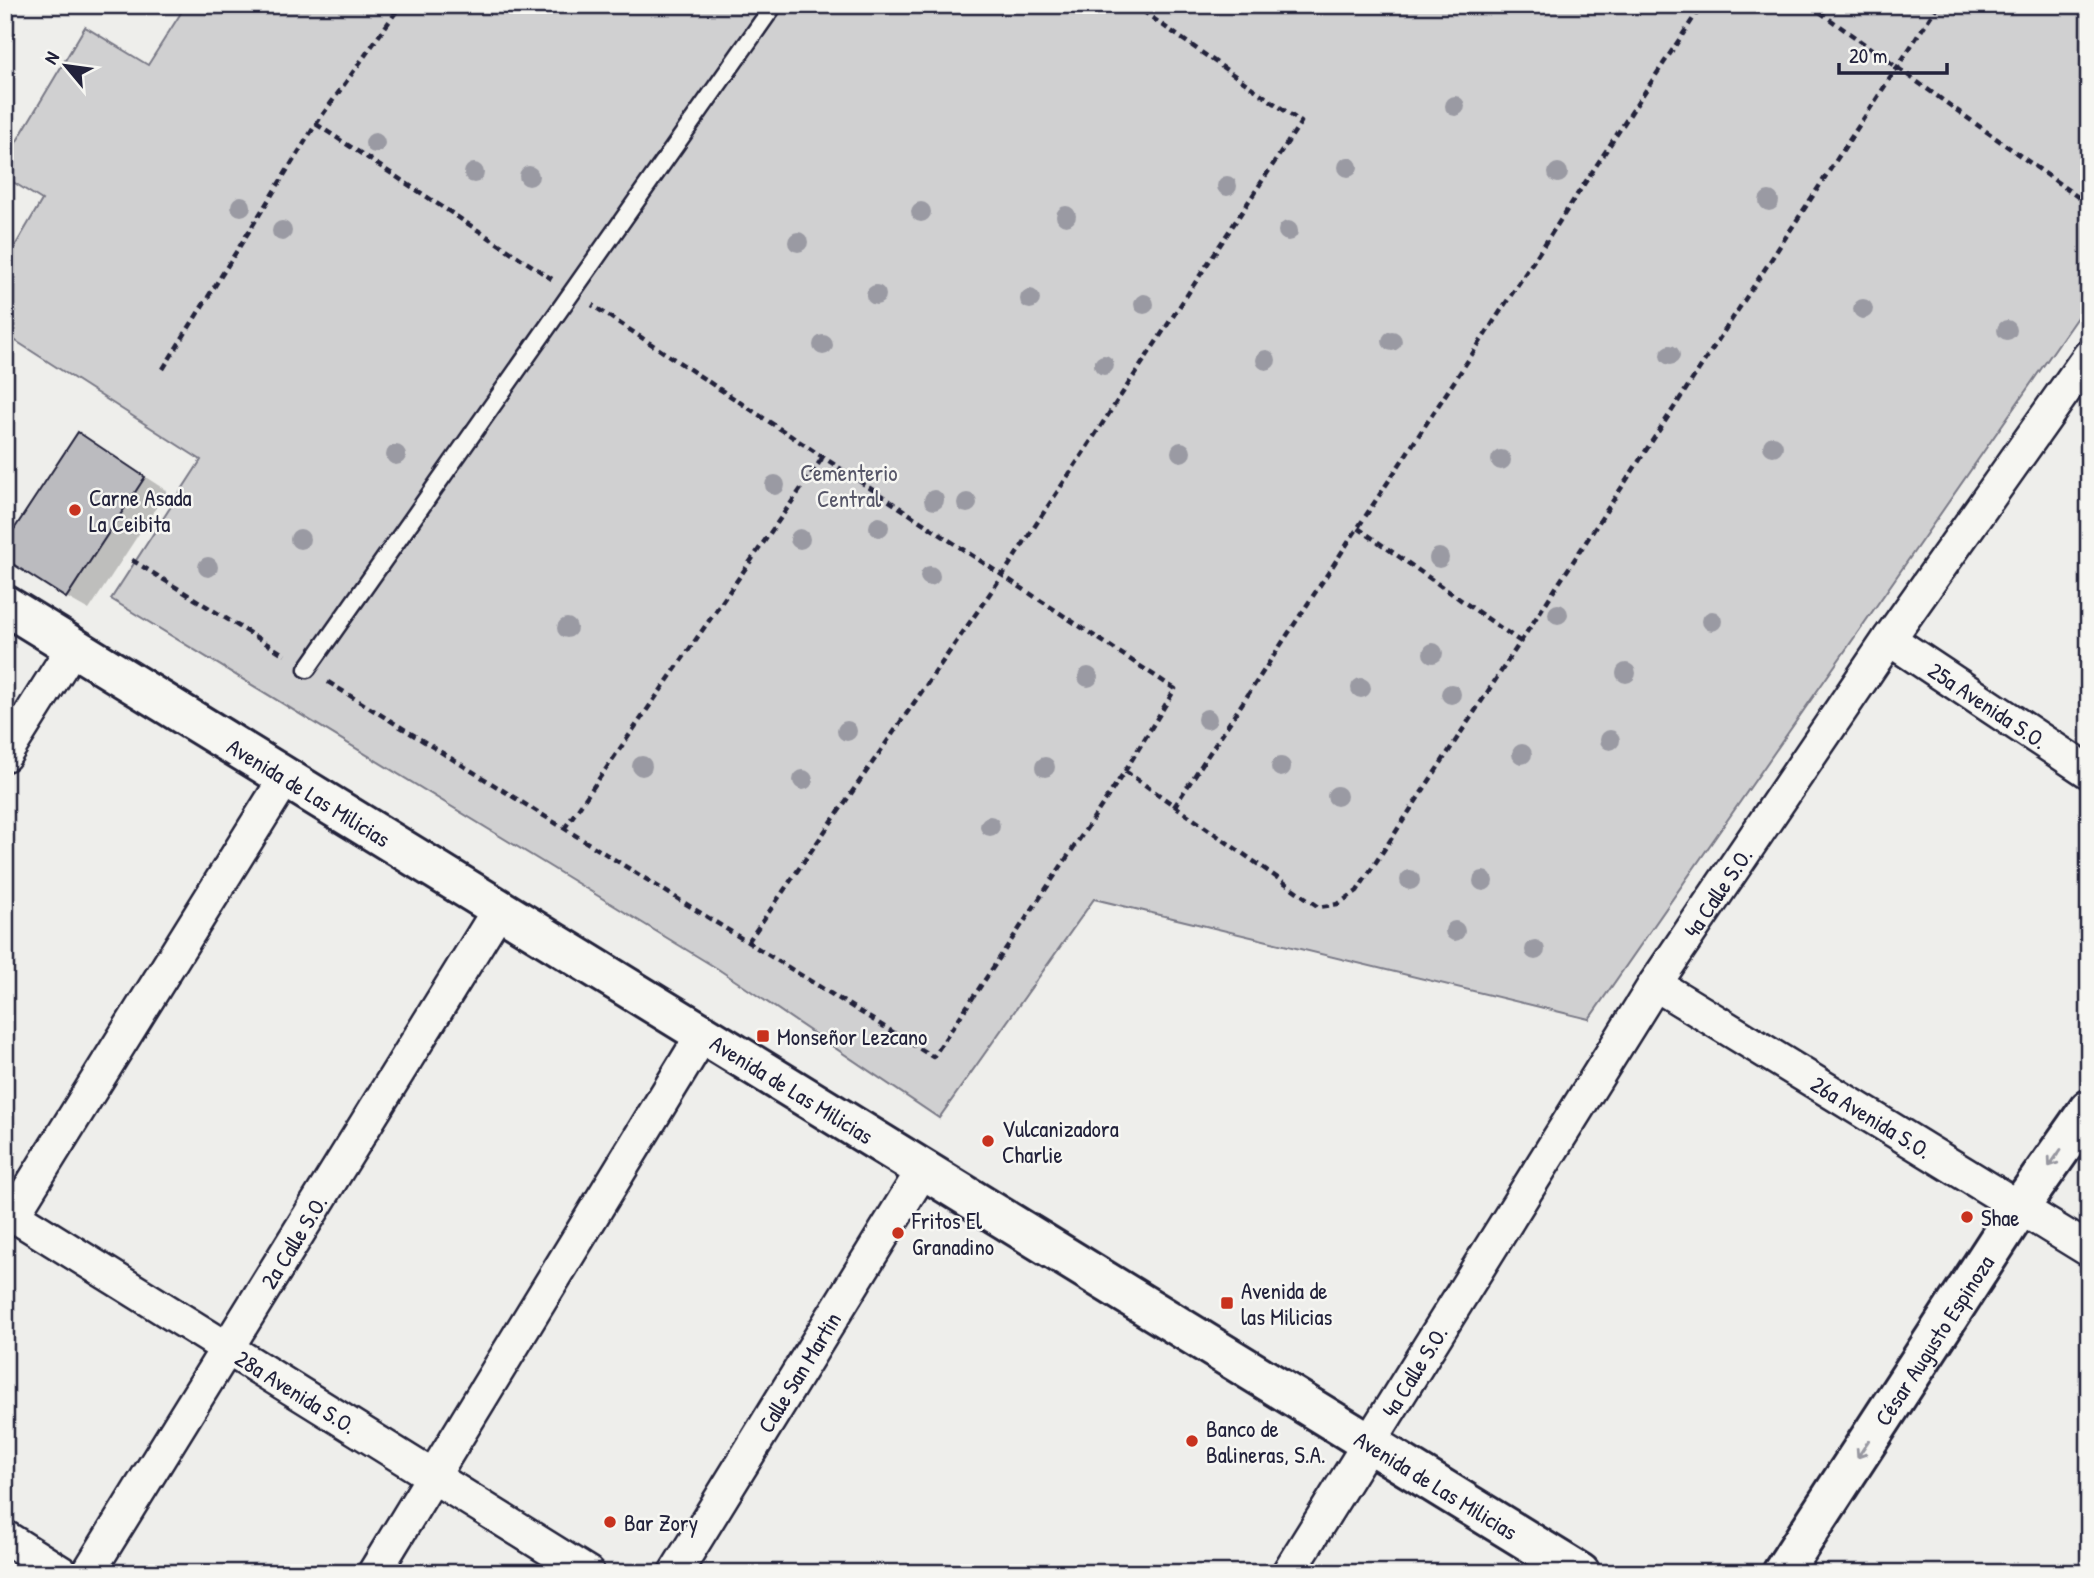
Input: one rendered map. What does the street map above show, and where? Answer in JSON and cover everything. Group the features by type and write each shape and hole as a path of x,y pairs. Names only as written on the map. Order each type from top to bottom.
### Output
{"main road":[{"name":"Avenida de Las Milicias","path":"5,605 1580,1573"},
{"name":"César Augusto Espinoza","path":"1782,1573 2021,1207 2089,1109"}],"street":[{"name":"4a Calle S.O.","path":"1288,1573 1655,984 1889,639 2089,356"},
{"name":"25a Avenida S.O.","path":"1889,639 2089,772"},
{"path":"5,755 73,647"},
{"path":"9,1212 286,777"},
{"name":"2a Calle S.O.","path":"88,1573 499,909"},
{"name":"26a Avenida S.O.","path":"1655,984 2089,1250"},
{"path":"374,1573 703,1034"},
{"name":"Calle San Martin","path":"675,1573 923,1170"},
{"name":"28a Avenida S.O.","path":"9,1212 588,1573"},
{"path":"5,1537 62,1573"}],"lane":[{"path":"307,669 774,5"}],"path":[{"path":"163,369 316,124 401,5"},
{"path":"748,942 1002,576 1301,122 1134,5"},
{"path":"1174,807 1702,5"},
{"path":"1810,5 2089,205"},
{"path":"1125,771 1320,907 1338,904 1357,891 1938,5"},
{"path":"132,560 933,1057 1125,771 1175,689 316,124"},
{"path":"564,829 822,457"},
{"path":"1358,527 1521,642"}],"green space":[{"name":"Cementerio Central","path":"186,5 2089,5 2089,300 1589,1019 1094,899 939,1118 718,969 111,599 201,460 5,334 5,263 42,200 5,177 5,161 85,27 148,65"}],"building":[{"name":"Carne Asada La Ceibita","path":"78,432 145,477 66,598 5,559 5,543"}],"place":[{"name":"Carne Asada La Ceibita","path":"75,510"},
{"name":"Monseñor Lezcano","path":"763,1036"},
{"name":"Vulcanizadora Charlie","path":"988,1141"},
{"name":"Shae","path":"1967,1217"},
{"name":"Fritos El Granadino","path":"898,1233"},
{"name":"Avenida de las Milicias","path":"1227,1303"},
{"name":"Banco de Balineras, S.A.","path":"1192,1441"},
{"name":"Bar Zory","path":"610,1522"}]}
